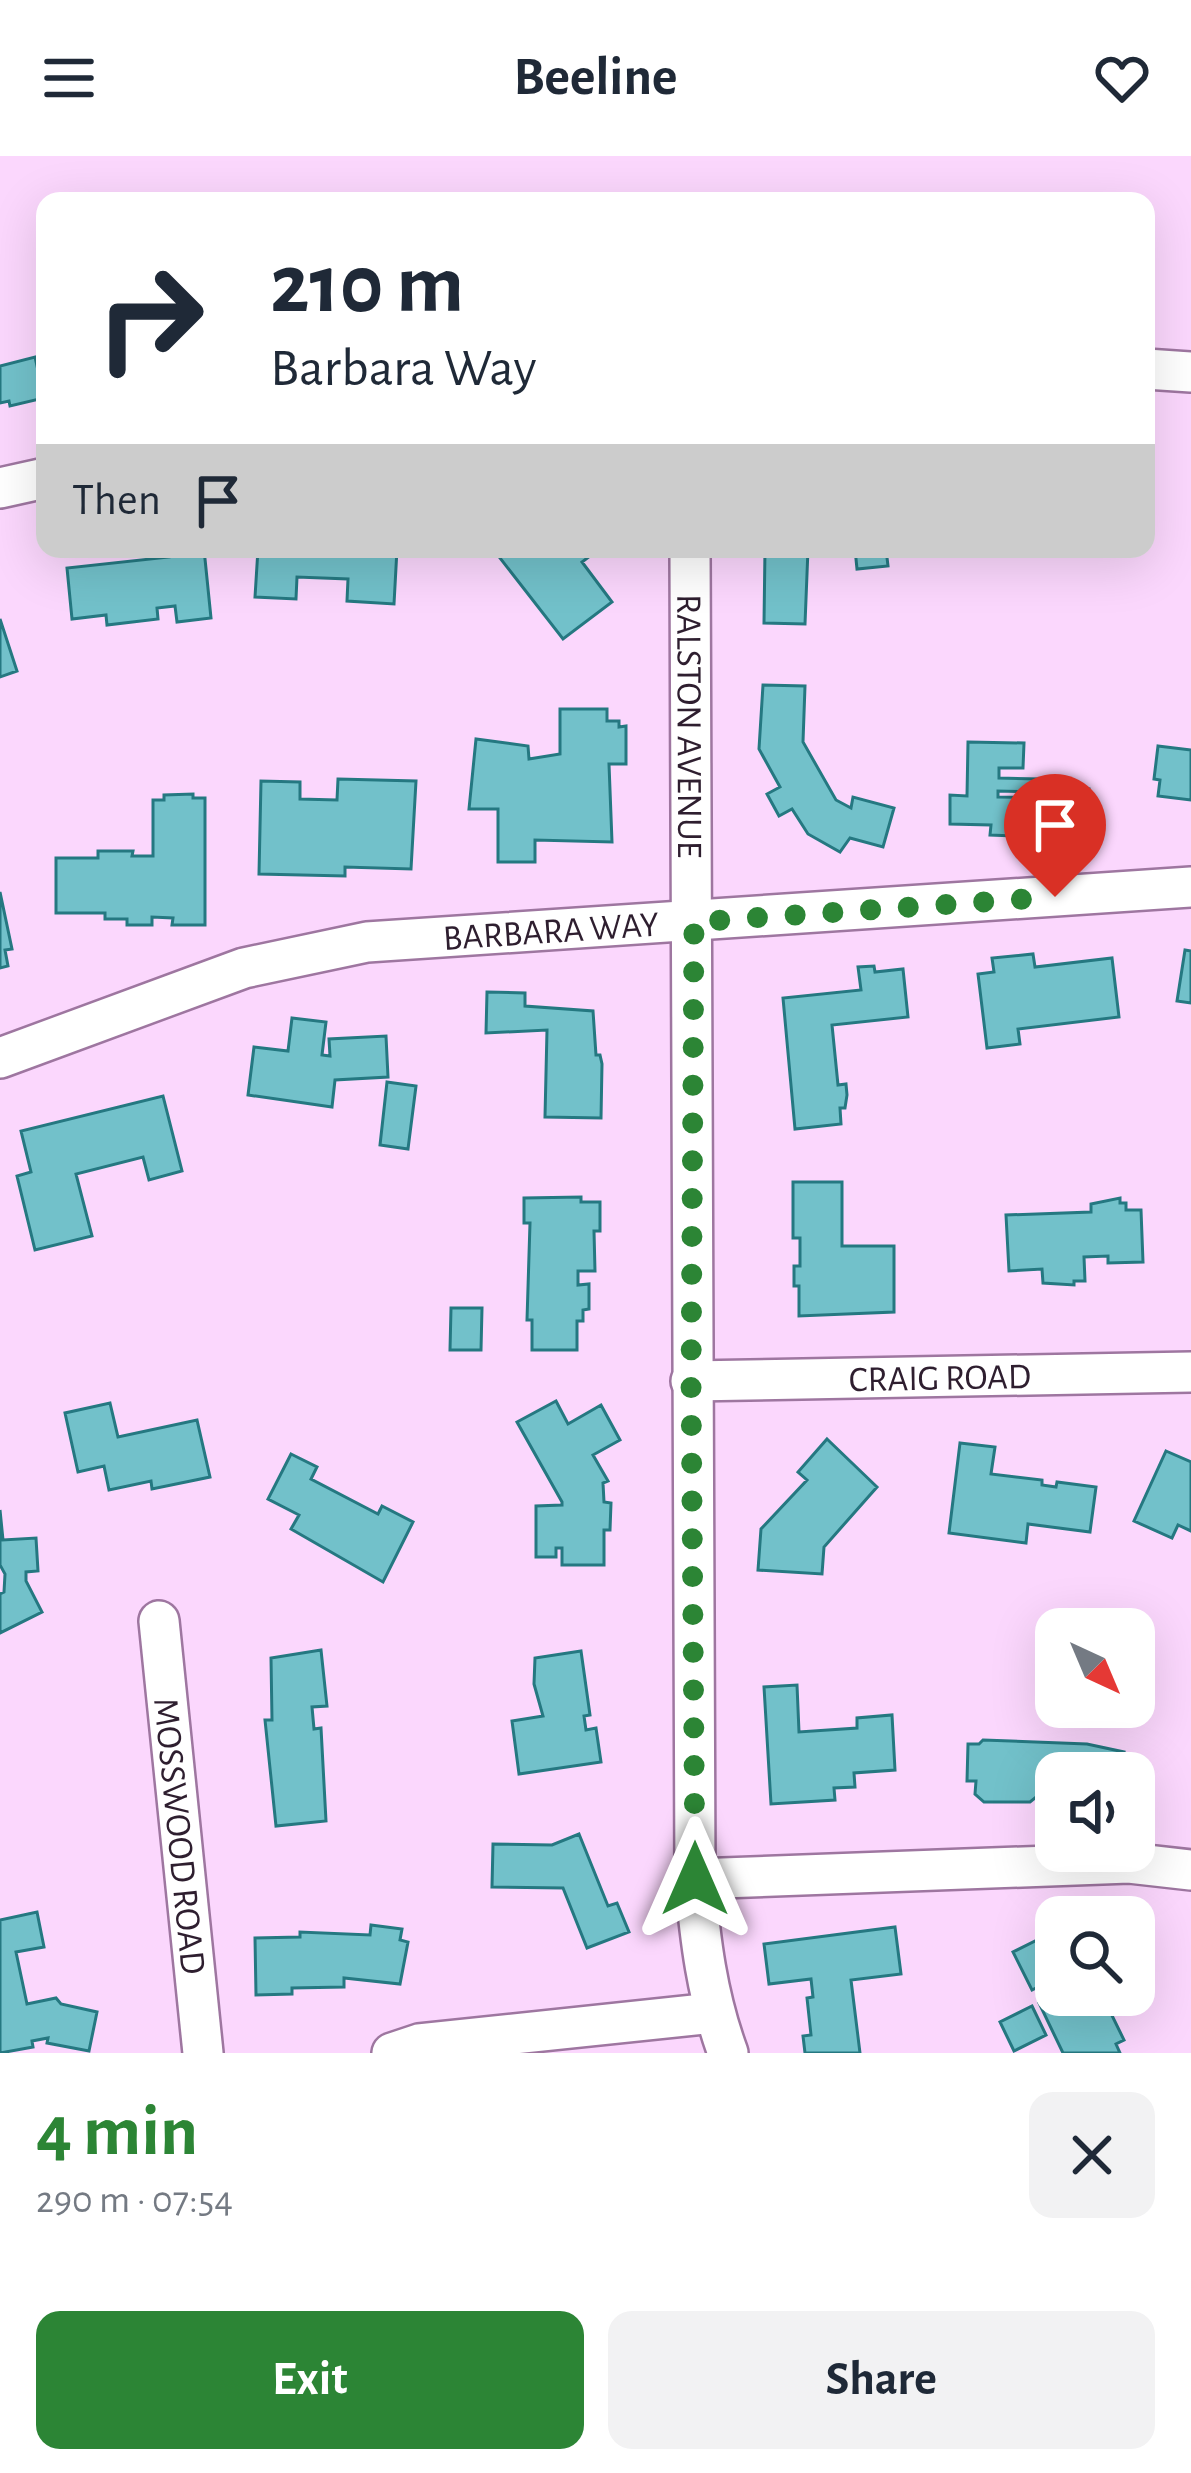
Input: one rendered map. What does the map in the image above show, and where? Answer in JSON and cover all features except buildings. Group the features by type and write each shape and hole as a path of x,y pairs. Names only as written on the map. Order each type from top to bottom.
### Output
{"street":[{"path":"1155,370 1191,372"},
{"path":"0,488 36,480"},
{"name":"RALSTON AVENUE","path":"690,558 695,1879 701,1952 713,2013 728,2053"},
{"name":"BARBARA WAY","path":"0,1058 244,968 367,942 1191,887"},
{"name":"CRAIG ROAD","path":"691,1381 1191,1372"},
{"name":"MOSSWOOD ROAD","path":"159,1621 203,2053"},
{"path":"695,1879 1106,1864 1191,1870"},
{"path":"392,2053 419,2044 713,2013"}],"route":[{"path":"695,1879 694,922 1055,897"}]}
